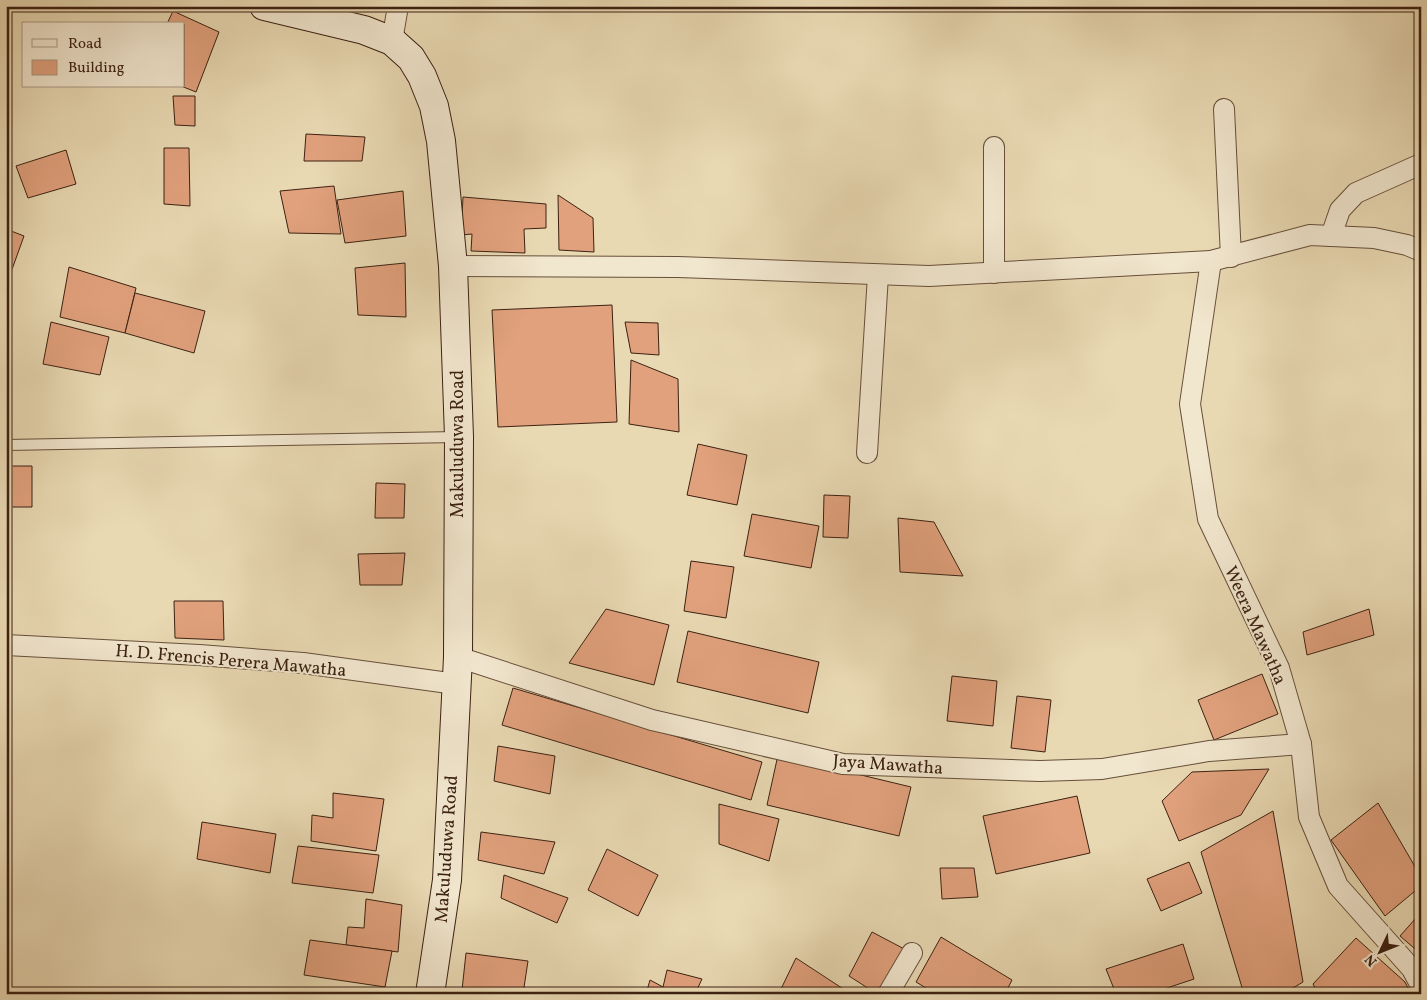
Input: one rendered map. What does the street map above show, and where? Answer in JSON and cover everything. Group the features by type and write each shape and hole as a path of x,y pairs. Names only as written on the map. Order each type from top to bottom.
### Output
{"street":[{"name":"Makuluduwa Road","path":"264,6 364,30 392,41 415,64 422,76 434,106 440,141 453,266 459,437 458,657 447,880 430,994"},
{"path":"392,41 398,6"},
{"path":"1224,108 1231,257"},
{"path":"994,147 994,273"},
{"path":"1331,236 1340,210 1356,193 1421,164"},
{"path":"453,266 678,267 929,276 1211,262 1310,235 1374,238 1421,251"},
{"name":"Weera Mawatha","path":"1211,262 1190,404 1208,519 1279,668 1302,744 1309,817 1338,886 1412,969 1421,986"},
{"path":"867,453 878,275"},
{"name":"H. D. Frencis Perera Mawatha","path":"6,645 265,660 456,684"},
{"name":"Jaya Mawatha","path":"458,657 652,720 843,764 1040,771 1102,769 1208,751 1302,744"},
{"path":"888,994 912,953"}],"lane":[{"path":"6,445 459,437"}],"building":[{"path":"173,11 219,32 196,92 185,88 185,22 168,22"},
{"path":"173,96 195,96 195,126 175,125"},
{"path":"306,134 365,137 362,161 304,161"},
{"path":"164,148 189,148 190,206 164,204"},
{"path":"66,150 76,184 28,198 16,166"},
{"path":"334,186 341,234 289,233 280,191"},
{"path":"403,191 406,236 345,243 337,200"},
{"path":"558,195 593,218 594,252 559,250"},
{"path":"463,197 546,204 546,228 524,229 525,253 471,251 472,234 461,235"},
{"path":"6,229 24,236 10,275 6,274"},
{"path":"405,263 406,317 358,315 355,268"},
{"path":"69,267 136,288 125,333 60,317"},
{"path":"135,293 205,311 194,353 125,333"},
{"path":"612,305 617,422 498,427 492,310"},
{"path":"51,322 109,337 100,375 43,364"},
{"path":"625,322 658,323 659,355 631,353"},
{"path":"631,360 678,379 679,432 629,424"},
{"path":"698,444 747,455 737,505 687,495"},
{"path":"9,466 32,466 32,507 11,507"},
{"path":"376,483 405,484 404,518 375,518"},
{"path":"824,495 850,496 848,538 823,537"},
{"path":"752,514 819,526 811,568 744,556"},
{"path":"898,518 934,522 963,576 900,572"},
{"path":"405,553 402,585 360,585 358,554"},
{"path":"691,561 734,567 726,618 684,611"},
{"path":"174,601 223,601 224,640 175,638"},
{"path":"606,609 669,625 654,685 569,663"},
{"path":"1369,609 1374,635 1307,655 1303,632"},
{"path":"688,631 819,662 808,713 677,682"},
{"path":"1262,674 1278,714 1214,740 1198,700"},
{"path":"952,676 997,681 993,726 947,721"},
{"path":"513,688 762,762 751,800 502,725"},
{"path":"1017,696 1051,700 1045,752 1011,748"},
{"path":"498,746 555,756 550,794 494,781"},
{"path":"778,755 911,787 899,836 767,805"},
{"path":"1269,769 1241,815 1179,841 1162,801 1192,772"},
{"path":"333,793 384,799 376,851 311,841 312,815 333,818"},
{"path":"1077,796 1090,853 996,874 983,816"},
{"path":"1378,803 1421,877 1421,886 1385,916 1331,840"},
{"path":"719,804 779,819 769,861 719,844"},
{"path":"1273,811 1303,982 1283,994 1244,994 1201,852"},
{"path":"202,822 276,834 270,873 197,859"},
{"path":"481,832 555,842 544,874 478,860"},
{"path":"298,846 379,855 373,893 292,883"},
{"path":"607,849 658,875 638,916 588,890"},
{"path":"1189,862 1202,893 1161,911 1147,879"},
{"path":"940,868 974,868 978,897 942,899"},
{"path":"504,875 568,898 557,923 501,898"},
{"path":"366,899 402,905 398,952 346,945 348,927 364,928"},
{"path":"1416,918 1421,922 1421,954 1400,936"},
{"path":"872,932 912,953 877,994 849,976"},
{"path":"941,937 1012,980 1005,994 936,994 916,982"},
{"path":"1356,938 1405,982 1411,994 1318,994 1313,984"},
{"path":"310,940 392,951 385,987 304,975"},
{"path":"1183,944 1194,979 1149,994 1116,994 1106,969"},
{"path":"466,953 528,961 523,994 480,994 462,990"},
{"path":"796,958 851,994 784,994 780,991"},
{"path":"667,970 702,979 695,994 646,994 650,980 663,987"}]}
